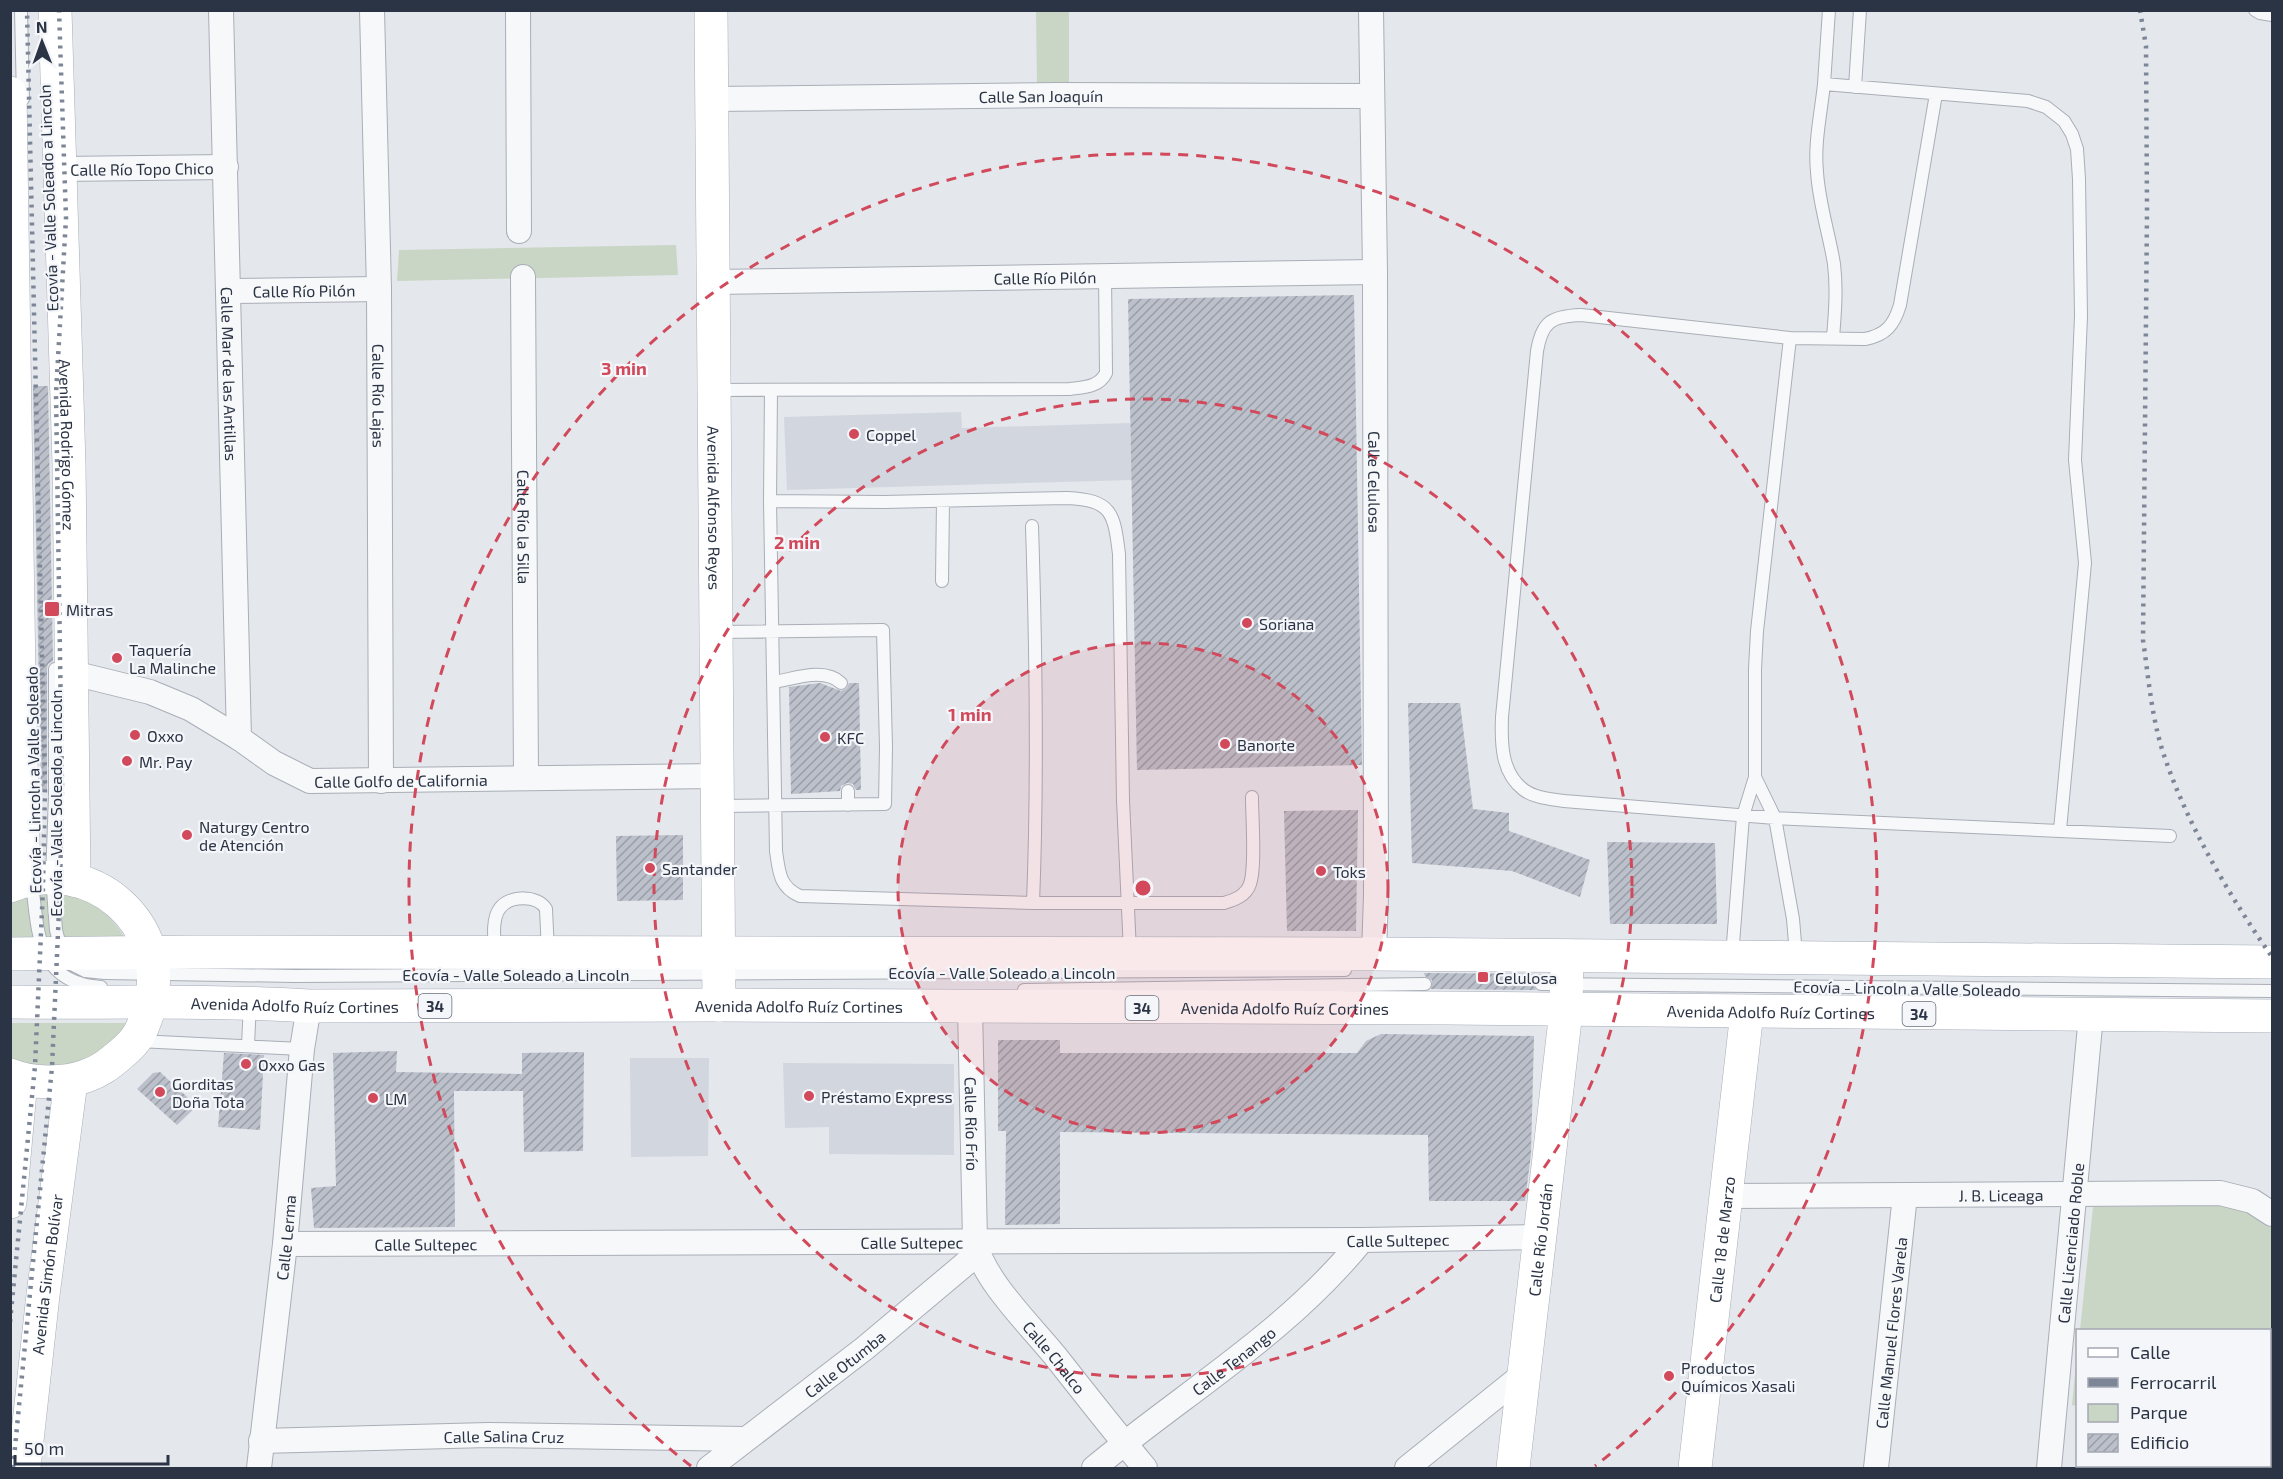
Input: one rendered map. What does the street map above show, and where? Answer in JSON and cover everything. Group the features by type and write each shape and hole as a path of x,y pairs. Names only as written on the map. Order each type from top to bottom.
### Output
{"main road":[{"name":"Avenida Rodrigo Gómez","path":"38,880 64,667 51,164 55,10"},
{"name":"Avenida Alfonso Reyes","path":"711,10 718,983"},
{"path":"10,1202 16,1077 71,1081 102,1071 136,1041 144,1028 153,982 142,932 129,912 111,896 90,884 38,880 20,677 11,173 17,104"},
{"name":"Avenida Adolfo Ruíz Cortines","path":"10,954 53,953 153,982 309,1006 718,983 1131,955 1364,962 1563,978 1747,1012 2272,1016"},
{"name":"Avenida Adolfo Ruíz Cortines","path":"10,1002 153,982 495,953 548,954 718,983 970,1007 1447,1008 1563,978 1732,958 2272,962"},
{"name":"Calle Río Jordán","path":"1513,1468 1540,1237 1563,978"},
{"name":"Calle 18 de Marzo","path":"1695,1468 1747,1012"},
{"name":"Avenida Simón Bolívar","path":"24,1468 43,1295 71,1081"}],"street":[{"name":"Calle Mar de las Antillas","path":"221,10 239,738"},
{"name":"Calle Río Lajas","path":"372,10 379,289 381,781"},
{"path":"518,10 519,231"},
{"name":"Calle Celulosa","path":"1364,962 1376,895 1375,272 1371,10"},
{"name":"Calle San Joaquín","path":"711,99 1057,95 1372,96"},
{"name":"Calle Río Topo Chico","path":"51,164 226,167"},
{"name":"Calle Río Pilón","path":"713,282 1375,272"},
{"name":"Calle Río la Silla","path":"523,278 526,778"},
{"name":"Calle Río Pilón","path":"229,291 379,289"},
{"name":"Calle Golfo de California","path":"64,667 150,692 191,709 239,738 274,763 310,781 526,778 718,791"},
{"name":"Calle Lerma","path":"259,1468 285,1244 302,1049 309,1006"},
{"name":"Calle Río Frío","path":"970,1007 976,1247"},
{"name":"Calle Licenciado Roble","path":"2049,1468 2091,1015"},
{"name":"J. B. Liceaga","path":"1725,1196 2220,1193 2252,1201 2272,1214"},
{"name":"Calle Manuel Flores Varela","path":"1876,1468 1905,1196"},
{"name":"Calle Sultepec","path":"285,1244 976,1247 1540,1237"},
{"name":"Calle Tenango","path":"1094,1468 1292,1314 1328,1281 1362,1240"},
{"name":"Calle Otumba","path":"709,1468 865,1348 976,1247"},
{"name":"Calle Chalco","path":"976,1247 982,1265 1005,1296 1145,1468"},
{"path":"1407,1468 1526,1372"},
{"name":"Calle Salina Cruz","path":"261,1441 488,1435 745,1439"}],"lane":[{"path":"17,104 21,10"},
{"name":"Ecovía - Valle Soleado a Lincoln","path":"43,10 51,164 54,386"},
{"path":"1829,10 1816,171 1819,201 1832,253 1836,283 1833,338"},
{"path":"1855,87 1860,10"},
{"path":"2255,10 2272,15"},
{"path":"1824,84 2020,100 2046,107 2064,121 2077,149 2081,276 2074,460 2085,563 2060,830"},
{"path":"1936,94 1896,318 1886,331 1876,337 1790,338 1581,315 1554,319 1540,334 1502,717 1501,743 1505,763 1513,779 1524,791 1541,797 1775,818 2170,836"},
{"path":"714,390 1070,389 1093,386 1103,379 1106,373 1105,275"},
{"path":"1732,958 1743,816 1755,777 1757,632 1790,338"},
{"path":"771,390 770,501 776,851 779,876 791,892 800,896 1033,903 1224,903 1236,899 1250,885 1252,797"},
{"path":"770,501 1083,499 1103,505 1115,526 1119,554 1123,800 1131,955"},
{"path":"942,581 943,501"},
{"path":"1032,526 1035,630 1033,903"},
{"path":"717,632 883,630 886,747 885,804 776,806 718,791"},
{"path":"774,682 822,674 836,678 841,683"},
{"path":"1755,777 1775,818 1793,919 1796,958"},
{"path":"848,791 848,805"},
{"name":"Ecovía - Valle Soleado a Lincoln","path":"38,880 56,930 53,953"},
{"name":"Ecovía - Lincoln a Valle Soleado","path":"38,880 39,932 53,953"},
{"path":"495,953 496,918 499,909 506,903 526,899 536,900 546,909 548,954"},
{"path":"53,953 54,970 72,981 92,987 119,988"},
{"name":"Ecovía - Valle Soleado a Lincoln","path":"153,982 295,976 718,983 1364,962"},
{"name":"Ecovía - Lincoln a Valle Soleado","path":"1563,978 2272,991"},
{"path":"1008,990 1425,984"},
{"path":"227,994 248,1045"},
{"path":"136,1041 302,1049"}],"shaded area":[{"path":"961,412 962,428 1130,423 1132,480 787,490 784,417"},
{"path":"630,1058 709,1058 708,1156 631,1157"},
{"path":"783,1063 954,1064 954,1155 829,1154 829,1127 785,1128"}],"green space":[{"path":"1036,11 1069,11 1069,85 1037,85"},
{"path":"676,245 678,275 397,281 399,250"},
{"path":"64,892 83,899 99,909 125,938 11,942 10,902 19,897"},
{"path":"10,1023 133,1023 88,1065 11,1068"},
{"path":"2244,1205 2272,1226 2272,1468 2230,1468 2271,1467 2271,1329 2080,1329 2093,1207"},
{"path":"2076,1363 2076,1406 2072,1405"}],"building":[{"name":"Soriana","path":"1354,295 1362,765 1137,770 1128,299"},
{"path":"33,386 48,386 53,661 48,664 47,669 47,792 41,792"},
{"name":"KFC","path":"820,683 841,691 847,688 849,683 859,683 861,790 856,790 853,784 847,783 841,786 840,791 791,794 789,687"},
{"path":"1408,703 1460,703 1473,809 1509,813 1509,831 1590,860 1580,897 1512,871 1412,863"},
{"name":"Toks","path":"1358,810 1356,931 1287,931 1284,811"},
{"name":"Santander","path":"683,835 683,900 617,901 616,836"},
{"path":"1607,842 1715,843 1717,924 1610,924"},
{"path":"1424,973 1541,974 1541,976 1534,980 1533,985 1536,990 1431,989 1432,980"},
{"path":"1381,1034 1534,1036 1531,1154 1525,1201 1429,1201 1428,1135 1060,1132 1060,1224 1005,1225 1006,1131 998,1131 998,1040 1060,1040 1060,1053 1357,1053 1366,1041"},
{"path":"397,1051 396,1072 522,1074 522,1053 584,1052 583,1151 524,1152 523,1091 454,1091 455,1227 314,1228 311,1188 336,1186 333,1053"},
{"path":"224,1053 264,1055 260,1130 218,1127"},
{"path":"160,1072 197,1106 177,1125 137,1089 153,1073"}],"railway":[{"path":"10,1322 35,1066 45,786 27,10"},
{"path":"13,1468 52,1067 60,888 62,786 56,394 66,218 59,10"},
{"path":"2140,10 2146,46 2147,210 2143,640 2149,686 2161,747 2187,812 2227,887 2272,957"}],"place":[{"name":"Coppel","path":"854,434"},
{"name":"Mitras","path":"52,609"},
{"name":"Soriana","path":"1247,623"},
{"name":"Taquería La Malinche","path":"117,658"},
{"name":"Oxxo","path":"135,735"},
{"name":"KFC","path":"825,737"},
{"name":"Banorte","path":"1225,744"},
{"name":"Mr. Pay","path":"127,761"},
{"name":"Naturgy Centro de Atención","path":"187,835"},
{"name":"Santander","path":"650,868"},
{"name":"Toks","path":"1321,871"},
{"name":"Celulosa","path":"1483,977"},
{"name":"Oxxo Gas","path":"246,1064"},
{"name":"Gorditas Doña Tota","path":"160,1092"},
{"name":"Préstamo Express","path":"809,1096"},
{"name":"LM","path":"373,1098"},
{"name":"Productos Químicos Xasali","path":"1669,1376"}]}
